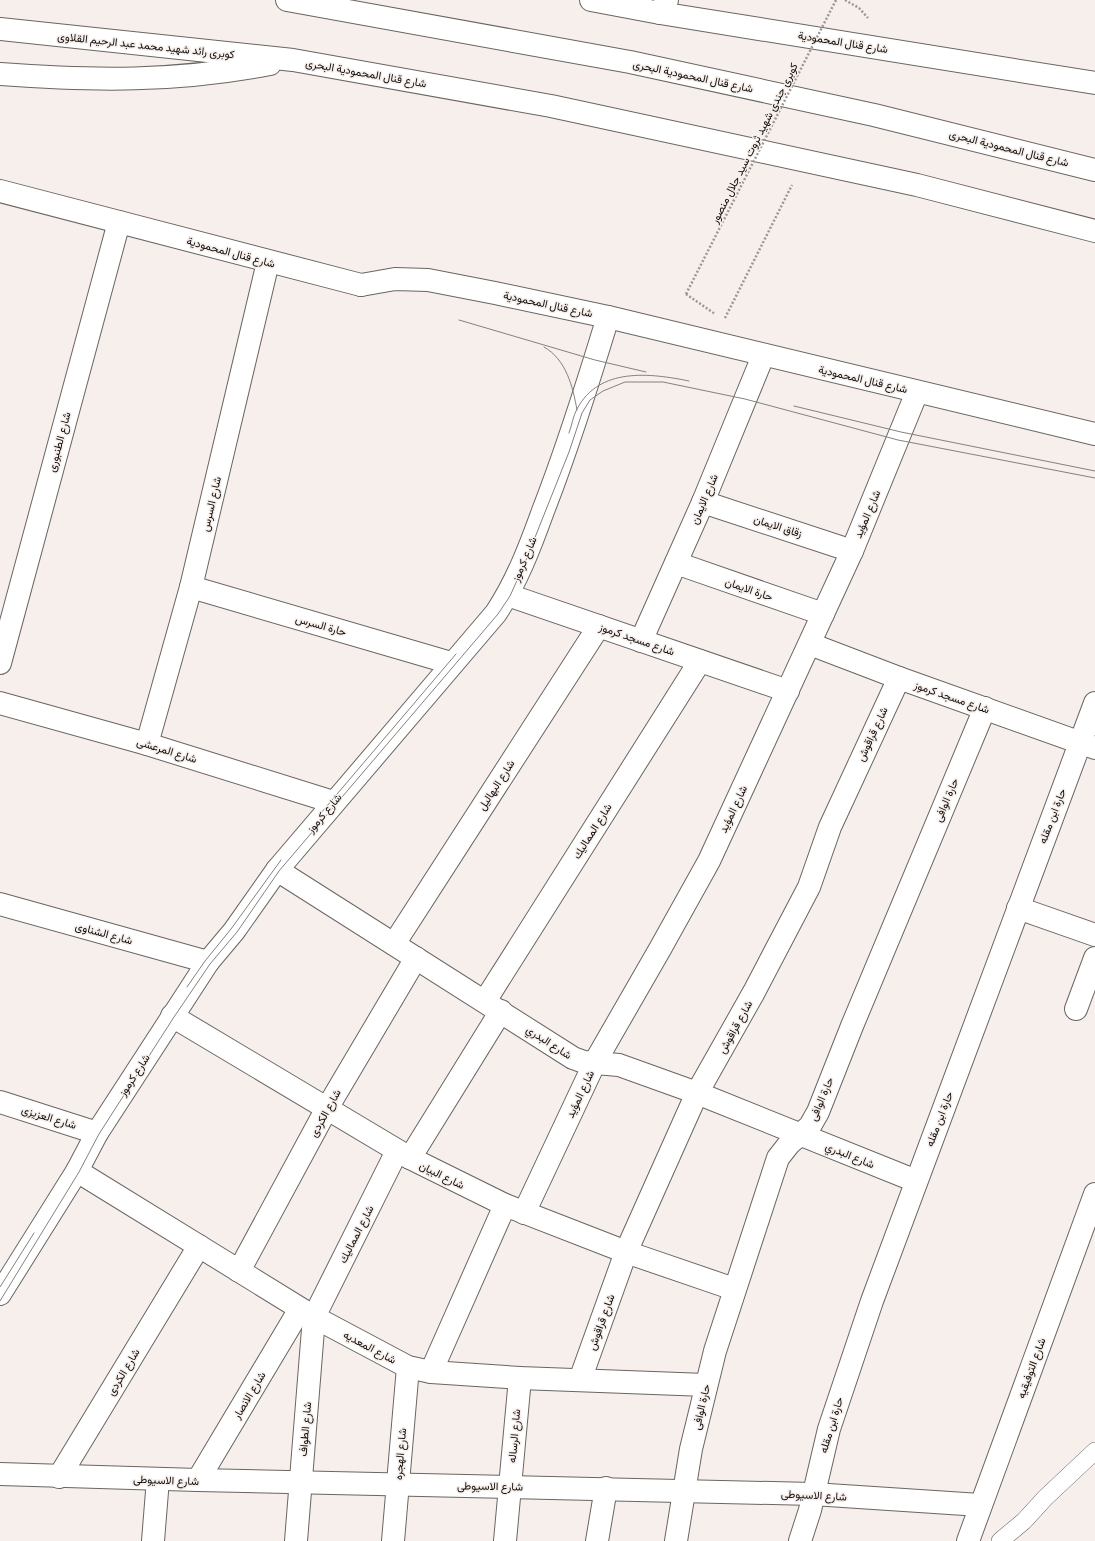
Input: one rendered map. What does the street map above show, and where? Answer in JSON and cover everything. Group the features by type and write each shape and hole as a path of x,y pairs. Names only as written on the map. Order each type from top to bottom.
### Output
{"street":[{"name":"شارع قنال المحمودية البحرى","path":"287,0 630,62 874,115 1095,170"},
{"name":"شارع قنال المحمودية","path":"592,0 664,7 1095,83"},
{"name":"كوبرى رائد شهيد محمد عبد الرحيم القلاوى","path":"0,29 292,60"},
{"name":"شارع قنال المحمودية البحرى","path":"292,60 551,106 805,160 917,185 1095,231"},
{"path":"0,74 115,80 173,78 231,72 292,60"},
{"name":"شارع قنال المحمودية","path":"0,191 361,285 395,279 428,280 608,317 763,356 1095,434"},
{"name":"شارع الطنبورى","path":"0,663 119,222"},
{"name":"شارع السرس","path":"147,744 191,587 268,262"},
{"name":"شارع كرموز","path":"0,1294 77,1171 97,1133 208,962 234,931 277,870 451,663 496,613 508,595 523,564 566,454 608,317"},
{"name":"شارع الايمان","path":"641,641 703,502 763,356"},
{"name":"شارع المؤيد","path":"524,1213 594,1062 660,949 709,860 852,551 917,392"},
{"name":"زقاق الايمان","path":"703,502 852,551"},
{"name":"حارة الايمان","path":"676,564 823,614"},
{"name":"حارة السرس","path":"191,587 451,663"},
{"name":"شارع مسجد كرموز","path":"508,595 788,691"},
{"name":"شارع البهاليل","path":"394,944 599,626"},
{"name":"شارع مسجد كرموز","path":"810,644 899,678 1088,746"},
{"name":"شارع المماليك","path":"307,1313 404,1155 700,661"},
{"name":"شارع قراقوش","path":"580,1380 626,1252 697,1093 754,992 809,887 830,827 899,678"},
{"name":"شارع المرعشى","path":"0,703 147,744 334,802"},
{"name":"حارة ابن مقله","path":"800,1541 810,1510 829,1429 872,1301 1018,908 1088,746 1095,703"},
{"name":"حارة الوافى","path":"676,1541 686,1490 691,1449 706,1385 734,1289 778,1158 789,1144 810,1126 818,1112 858,1011 985,708"},
{"name":"شارع البدري","path":"277,870 573,1058 584,1062 619,1065 697,1093 916,1181"},
{"name":"شارع الشناوى","path":"0,904 208,962"},
{"path":"1018,908 1095,935"},
{"name":"شارع الكردى","path":"239,1271 326,1110 416,958"},
{"path":"1076,1009 1095,958"},
{"name":"شارع البيان","path":"172,1016 326,1110 404,1155 505,1205 626,1252 734,1289"},
{"name":"شارع العزيزى","path":"0,1102 97,1133"},
{"name":"شارع المعديه","path":"77,1171 307,1313 408,1368 431,1372 520,1378 706,1385"},
{"name":"شارع التوفيقيه","path":"968,1541 1095,1194"},
{"path":"431,1372 505,1205"},
{"name":"شارع الكردى","path":"59,1477 199,1246"},
{"name":"شارع الانصار","path":"198,1480 307,1313"},
{"name":"شارع الطواف","path":"296,1541 301,1483 307,1313"},
{"name":"شارع الهجره","path":"393,1541 408,1368"},
{"name":"شارع الرساله","path":"505,1541 520,1378"},
{"name":"شارع الاسيوطى","path":"0,1474 59,1477 301,1483 606,1488 813,1494 980,1505"},
{"path":"153,1541 158,1479"},
{"path":"597,1541 606,1488"}],"lane":[{"path":"1000,1541 1024,1521 1044,1498 1095,1451"}],"path":[{"name":"كوبرى جندى شهيد ثروت سيد جلال منصور","path":"805,160 724,319 686,294 836,0"},
{"path":"845,0 858,8"}],"tram line":[{"path":"459,320 595,360 646,372"},
{"path":"544,347 552,352 563,366 571,383 577,410"},
{"path":"569,433 577,409 587,395 598,386 627,376 642,375 689,381"},
{"path":"0,1301 79,1172 99,1134 210,964 237,932 279,871 498,614 510,596 524,565 569,452 582,413 590,400 603,391 625,382 663,382 745,399 898,440 1095,478"},
{"path":"794,406 901,432 1095,471"},
{"path":"321,813 456,654"},
{"path":"187,987 281,860"},
{"path":"0,1287 34,1233"}]}
